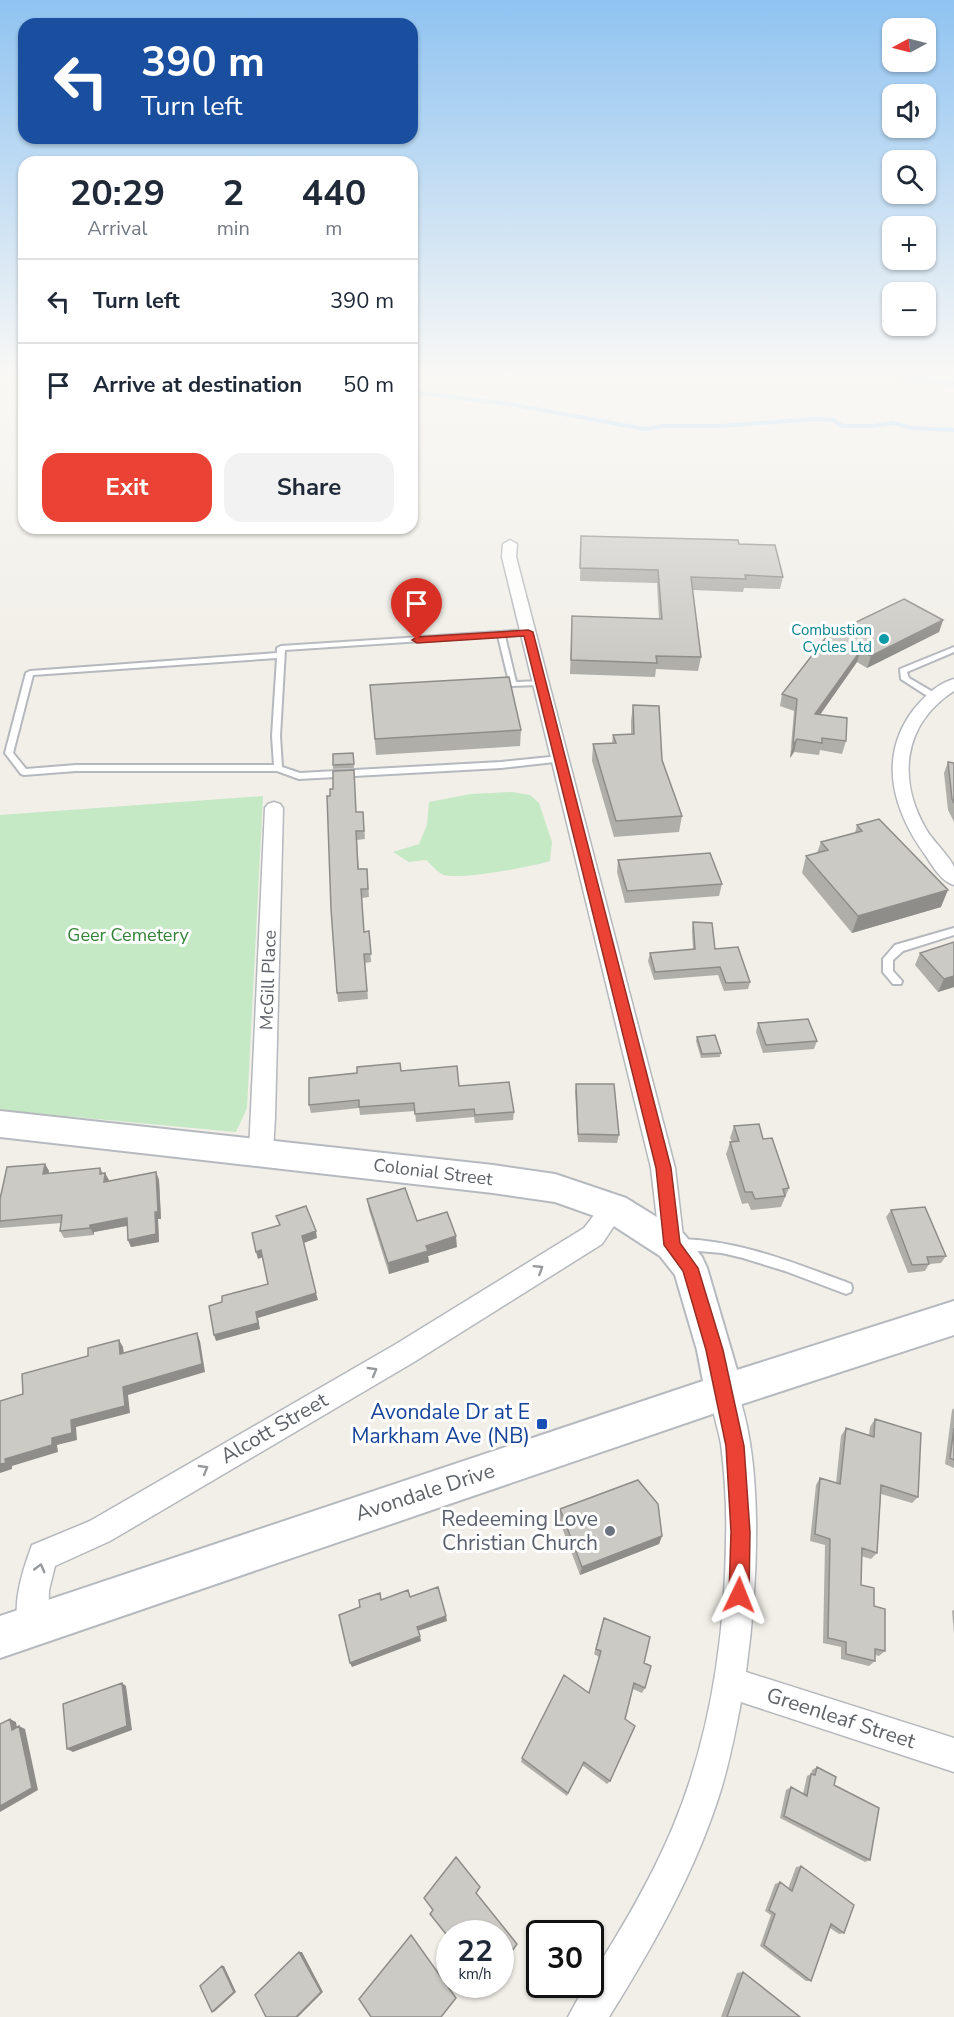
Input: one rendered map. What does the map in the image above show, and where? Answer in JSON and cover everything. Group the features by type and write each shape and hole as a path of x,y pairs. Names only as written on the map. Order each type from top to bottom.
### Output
{"street":[{"path":"510,544 509,557 663,1168 672,1245"},
{"path":"954,684 935,696 914,720 905,739 898,765 899,782 918,830 935,857 954,879"},
{"name":"McGill Place","path":"261,1152 274,808"},
{"name":"Colonial Street","path":"0,1124 261,1152 555,1188 614,1208 672,1245 690,1268 724,1392"},
{"name":"Alcott Street","path":"16,1631 34,1590 43,1556 100,1531 405,1353 593,1236 614,1208"},
{"name":"Avondale Drive","path":"16,1631 724,1392 954,1318"},
{"path":"587,2017 630,1950 686,1837 707,1778 728,1682 739,1595 741,1532 735,1446 724,1392"},
{"name":"Greenleaf Street","path":"728,1682 954,1755"}],"lane":[{"path":"278,768 276,736 281,648 528,632"},
{"path":"501,634 513,684 540,683"},
{"path":"935,696 905,680 903,671 954,649"},
{"path":"281,655 30,673 9,753 24,772 76,768 278,768 299,776 501,765 560,759"},
{"path":"897,981 888,972 888,959 899,948 954,931"},
{"path":"672,1245 699,1244 728,1247 846,1288"}],"green space":[{"path":"512,792 530,795 539,803 552,842 550,861 496,872 453,876 442,874 426,860 409,862 393,852 419,844 427,825 429,802 471,794"},
{"name":"Geer Cemetery","path":"263,796 247,1108 236,1132 0,1110 0,815"}],"building":[{"path":"581,536 738,540 739,544 775,545 783,577 745,575 746,579 691,577 701,657 656,656 657,663 571,660 572,616 662,619 658,570 580,568"},
{"path":"904,599 943,620 871,656 861,650 815,714 847,718 846,741 822,738 822,743 797,739 793,745 797,699 782,694 827,636"},
{"path":"509,677 521,730 375,739 370,685"},
{"path":"633,705 659,706 662,760 682,816 616,821 593,744 616,743 613,735 634,734"},
{"path":"353,753 354,764 333,765 333,754"},
{"path":"948,762 954,763 954,803 952,799"},
{"path":"354,770 356,812 363,812 364,831 356,831 358,869 367,869 368,889 361,889 364,932 369,931 371,954 364,954 367,991 337,993 327,796 330,796 330,789 333,789 333,771"},
{"path":"879,819 948,890 858,916 806,856 828,850 821,842 862,831 857,825"},
{"path":"710,853 722,884 627,891 618,860"},
{"path":"693,922 712,923 715,949 738,947 750,982 726,983 720,967 655,972 650,953 695,949"},
{"path":"954,942 954,976 944,979 920,953"},
{"path":"808,1019 817,1041 766,1045 758,1023"},
{"path":"715,1035 721,1053 702,1054 697,1037"},
{"path":"400,1063 401,1071 457,1066 459,1086 509,1082 514,1112 475,1115 474,1109 415,1114 414,1103 359,1107 359,1100 309,1105 309,1078 357,1073 357,1067"},
{"path":"576,1084 614,1084 619,1135 578,1134"},
{"path":"759,1124 763,1139 772,1138 789,1188 783,1189 785,1196 755,1199 752,1192 745,1192 730,1142 739,1141 734,1126"},
{"path":"45,1164 43,1174 100,1168 100,1174 105,1173 104,1182 156,1172 158,1212 155,1212 156,1234 128,1240 127,1218 90,1225 90,1228 60,1231 62,1215 0,1221 0,1199 7,1167"},
{"path":"405,1188 417,1221 447,1212 456,1236 426,1246 428,1251 388,1263 367,1199"},
{"path":"306,1206 316,1231 302,1236 316,1293 256,1312 258,1323 214,1335 209,1306 222,1302 222,1296 268,1284 261,1250 256,1252 252,1233 280,1225 276,1216"},
{"path":"925,1207 946,1256 927,1257 929,1264 912,1265 891,1210"},
{"path":"197,1333 202,1364 123,1387 125,1406 71,1420 72,1433 52,1438 52,1445 5,1459 6,1463 0,1464 0,1401 23,1394 22,1374 88,1356 88,1348 119,1340 120,1354"},
{"path":"875,1419 921,1433 918,1497 881,1485 877,1553 862,1548 861,1585 874,1588 874,1606 885,1609 885,1651 875,1649 875,1661 846,1654 846,1642 828,1638 830,1539 815,1534 820,1478 840,1484 846,1428 874,1437"},
{"path":"954,1428 954,1460 950,1458"},
{"name":"Redeeming Love Christian Church","path":"638,1480 658,1504 662,1536 582,1567 560,1509"},
{"path":"438,1587 446,1616 417,1627 420,1636 350,1663 339,1615 360,1607 359,1600 380,1593 381,1600 408,1590 410,1597"},
{"path":"604,1618 650,1637 644,1663 651,1666 645,1688 634,1683 625,1719 635,1726 610,1781 584,1762 568,1793 522,1758 564,1675 589,1693 601,1651 596,1649"},
{"path":"122,1683 127,1726 67,1749 63,1704"},
{"path":"10,1719 12,1730 19,1726 32,1788 0,1806 0,1724"},
{"path":"817,1767 836,1777 834,1785 879,1808 870,1860 784,1816 791,1787 807,1796 811,1774 815,1775"},
{"path":"456,1857 480,1887 476,1893 498,1920 436,1922 430,1914 433,1910 424,1898"},
{"path":"801,1866 854,1905 844,1933 831,1924 811,1981 764,1945 775,1914 769,1910 780,1882 792,1891"},
{"path":"411,1935 436,1970 436,1998 456,1998 441,2017 371,2017 359,1999"},
{"path":"299,1952 321,1992 296,2017 266,2017 255,1995"},
{"path":"222,1966 234,1992 212,2012 200,1986"},
{"path":"743,1972 800,2017 727,2017"}],"place":[{"name":"Combustion Cycles Ltd","path":"884,639"},
{"name":"Avondale Dr at E Markham Ave (NB)","path":"542,1424"},
{"name":"Redeeming Love Christian Church","path":"610,1531"}],"route":[{"path":"417,640 528,632 663,1168 672,1245 690,1268 724,1392 735,1446 741,1532 739,1595"}]}
